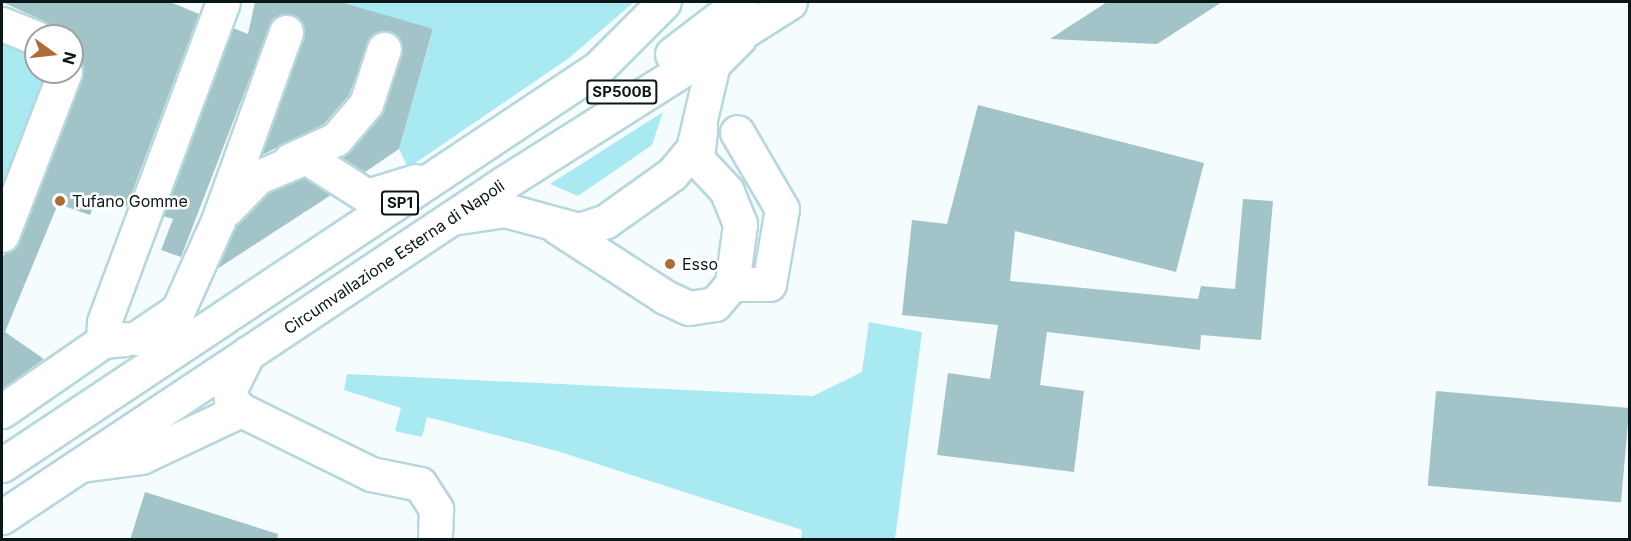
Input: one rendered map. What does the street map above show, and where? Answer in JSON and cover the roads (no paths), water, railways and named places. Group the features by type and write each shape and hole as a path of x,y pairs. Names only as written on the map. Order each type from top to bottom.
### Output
{"main road":[{"path":"103,341 104,322 223,2"},
{"name":"SP1","path":"2,465 482,148 598,68 664,2"},
{"name":"SP500B","path":"598,68 682,2"},
{"name":"Circumvallazione Esterna di Napoli","path":"2,517 504,183 744,15 790,2"},
{"path":"452,218 505,210 579,230 606,221 672,174 693,149 713,64 744,15"},
{"path":"2,24 24,33"},
{"path":"137,339 178,310 218,220 286,32"},
{"path":"218,220 258,177 344,131 366,104 384,49"},
{"path":"2,235 60,84"},
{"path":"547,223 689,308 715,304 732,284 738,214 727,191 697,159 701,116"},
{"path":"732,284 769,284 782,209 737,132"},
{"path":"290,160 306,157 355,191 378,196 392,192 482,148"},
{"path":"325,252 357,214 355,191"},
{"path":"2,411 103,341 199,334"},
{"path":"248,353 230,389 231,400 241,410 371,474 420,484 436,509 435,540"},
{"path":"81,465 141,457 241,410"}],"place":[{"name":"Tufano Gomme","path":"60,201"},
{"name":"Esso","path":"670,264"}]}
